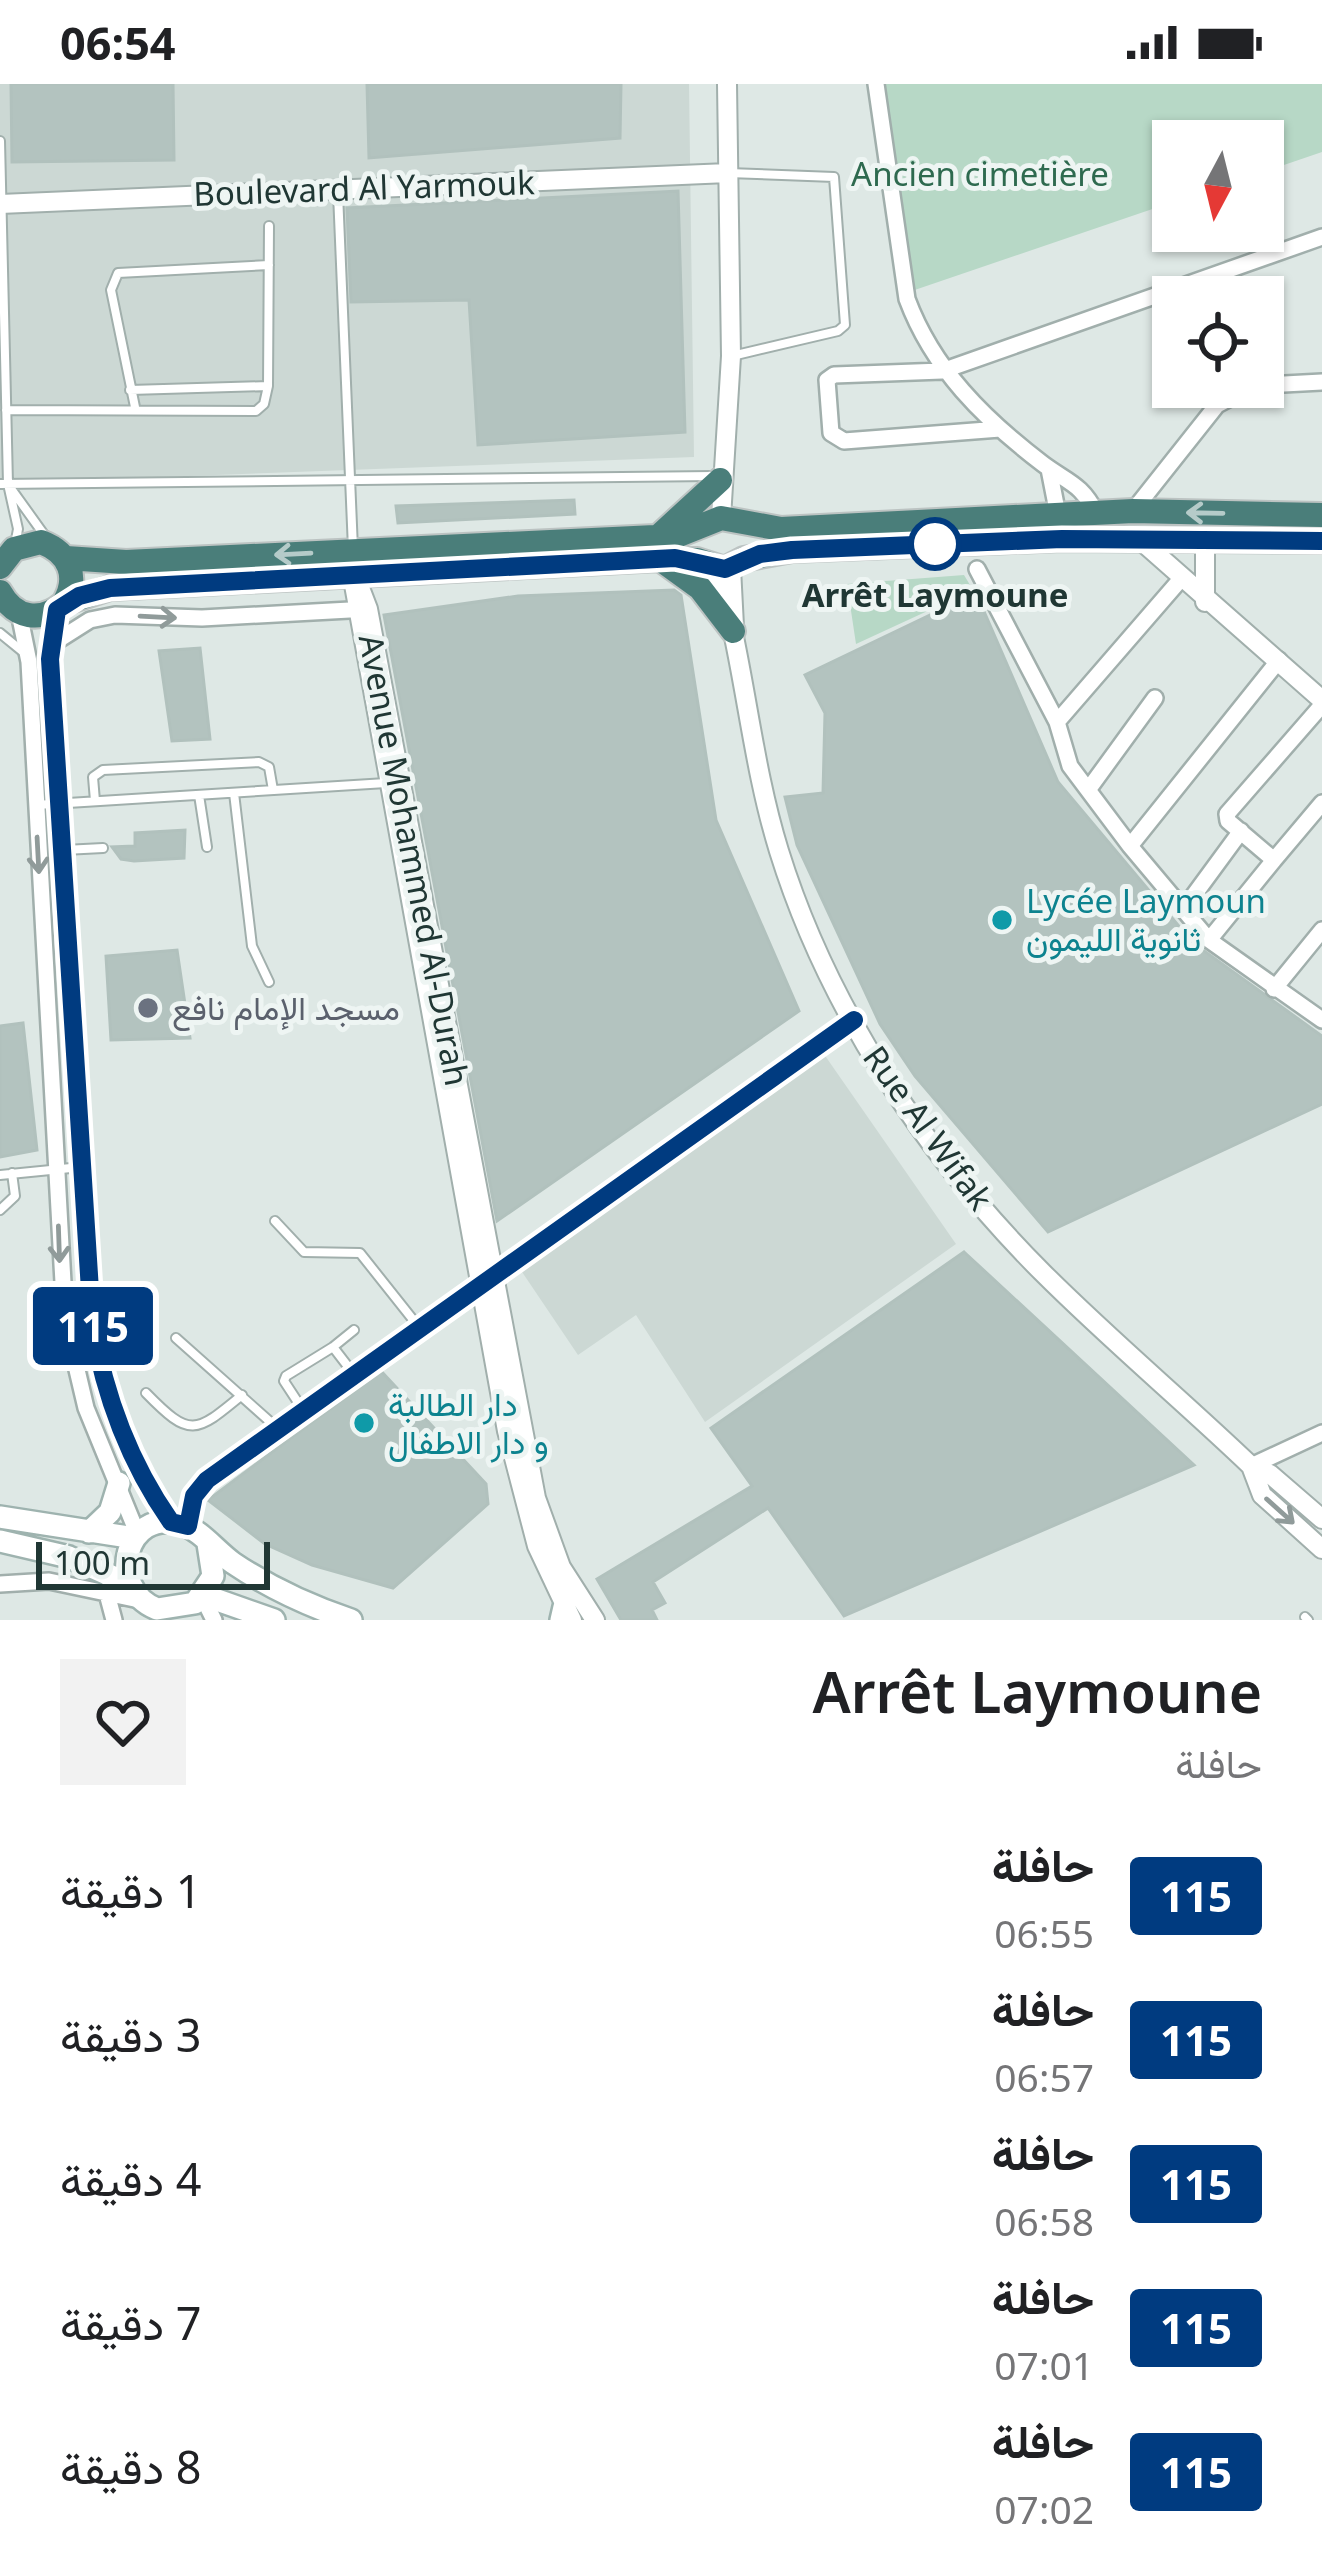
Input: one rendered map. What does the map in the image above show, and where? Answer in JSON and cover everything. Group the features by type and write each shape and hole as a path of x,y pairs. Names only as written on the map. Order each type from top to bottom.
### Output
{"highway":[{"path":"659,548 721,478"},
{"path":"659,548 722,524 781,529 1132,511 1322,515"},
{"path":"722,524 749,545 723,564"},
{"path":"722,524 698,545 723,564"},
{"path":"6,601 38,616 110,588 354,563 659,548 723,564 792,550 1138,538 1322,541"},
{"path":"4,561 32,542 58,552 127,562 354,563"},
{"path":"659,548 700,588 734,631"},
{"path":"58,552 72,586 60,606"}],"main road":[{"path":"89,1532 110,1512 119,1483"},
{"path":"0,1517 136,1536 180,1524 278,1590 351,1620"},
{"path":"124,1591 125,1559 136,1536"},
{"path":"0,1540 69,1557 171,1615 203,1596 213,1576 208,1544"},
{"path":"203,1596 274,1620"}],"street":[{"path":"722,524 731,356 727,84"},
{"path":"876,84 907,299 942,371 1048,469 1077,482 1096,513"},
{"name":"Boulevard Al Yarmouk","path":"1,204 728,172"},
{"path":"1222,276 1322,237"},
{"path":"1000,429 850,441 831,434 830,376 942,371 1152,302"},
{"path":"1284,384 1322,382"},
{"path":"1132,511 1215,408"},
{"path":"1048,469 1058,515"},
{"path":"1138,538 1322,703 1227,814 1274,860"},
{"path":"1205,538 1205,602"},
{"name":"Avenue Mohammed Al-Durah","path":"354,563 522,1497 566,1616"},
{"name":"Rue Al Wifak","path":"723,564 751,739 780,855 854,1020 917,1122 991,1217 1046,1275 1251,1466 1270,1474 1322,1519"},
{"path":"977,569 1057,722 1063,752 1130,846 1209,940 1322,1020"},
{"path":"1057,722 1180,580"},
{"path":"6,601 29,662 61,1289 86,1408 136,1536"},
{"path":"60,606 50,646 90,1306 104,1383 143,1478 180,1524 199,1487 277,1428 854,1020"},
{"path":"50,646 90,620 115,615 202,618 361,610"},
{"path":"1130,846 1279,660"},
{"path":"1088,790 1155,698"},
{"path":"1209,940 1322,803"},
{"path":"1183,910 1241,831"},
{"path":"1274,989 1322,930"},
{"name":"Avenue Mohammed Al-Durah","path":"485,1277 536,1498 561,1568 595,1620"},
{"path":"1251,1466 1322,1433"},
{"name":"Rue Al Wifak","path":"1251,1466 1262,1495 1322,1549"},
{"path":"0,1584 49,1581 124,1591 113,1620"},
{"path":"203,1596 214,1620"}],"lane":[{"path":"0,140 4,484 19,530 4,561"},
{"path":"728,172 834,177 845,325 838,331 731,356"},
{"path":"338,189 354,563"},
{"path":"6,410 256,410 264,404 268,386 269,226"},
{"path":"135,407 111,290 118,273 269,265"},
{"path":"130,389 268,386"},
{"path":"4,484 721,478"},
{"path":"4,484 58,552"},
{"path":"0,633 29,662"},
{"path":"95,802 93,776 103,770 259,762 269,767 272,790"},
{"path":"36,805 393,782"},
{"path":"234,793 252,946 269,982"},
{"path":"199,795 207,848"},
{"path":"64,850 103,848"},
{"path":"0,1175 81,1167"},
{"path":"0,1210 15,1196 12,1172"},
{"path":"275,1221 304,1252 360,1252 418,1326"},
{"path":"303,1410 284,1381 354,1330"},
{"path":"176,1338 277,1428"},
{"path":"333,1347 353,1373"},
{"path":"146,1393 178,1426 190,1428 200,1427 242,1395"}],"shaded area":[{"path":"0,84 689,84 694,457 0,483"},
{"path":"819,1047 956,1244 705,1422 636,1315 578,1355 516,1263"}],"green space":[{"name":"Ancien cimetière","path":"878,84 1322,84 1322,152 1284,165 1284,120 1152,120 1152,209 900,295"},
{"path":"964,575 973,590 856,644 847,584"}],"building":[{"path":"11,84 173,84 174,160 12,162"},
{"path":"367,84 621,84 620,138 369,158"},
{"path":"678,191 685,432 478,445 469,300 351,302 347,208"},
{"path":"574,500 575,514 398,523 396,506"},
{"path":"674,590 681,595 716,820 799,1011 497,1221 384,615 518,596"},
{"name":"Lycée Laymoun ثانوية الليمون","path":"976,593 1058,782 1193,943 1322,1036 1322,1104 1048,1232 915,1076 880,1024 797,845 785,797 823,793 825,713 805,675"},
{"path":"200,648 210,739 172,741 159,651"},
{"path":"185,830 184,858 134,861 121,859 112,847 135,846 135,833"},
{"name":"مسجد الإمام نافع","path":"177,950 190,1038 111,1040 106,956"},
{"path":"23,1023 37,1150 0,1157 0,1026"},
{"path":"964,1252 1194,1465 844,1616 768,1508 653,1582 665,1603 652,1610 657,1620 621,1620 597,1579 752,1486 711,1428"},
{"name":"دار الطالبة و دار الاطفال","path":"381,1371 486,1484 488,1504 393,1588 312,1565 265,1544 208,1500"}],"bus line":[{"name":"115","path":"854,1020 479,1282 207,1480 194,1496 188,1526 171,1522 143,1478 114,1413 92,1322 50,659 57,610 79,596 110,588 675,558 725,569 760,554 792,550 1062,539 1322,541"}],"place":[{"name":"Arrêt Laymoune","path":"935,544"},
{"name":"Lycée Laymoun ثانوية الليمون","path":"1002,920"},
{"name":"مسجد الإمام نافع","path":"148,1008"},
{"name":"دار الطالبة و دار الاطفال","path":"364,1423"}]}
